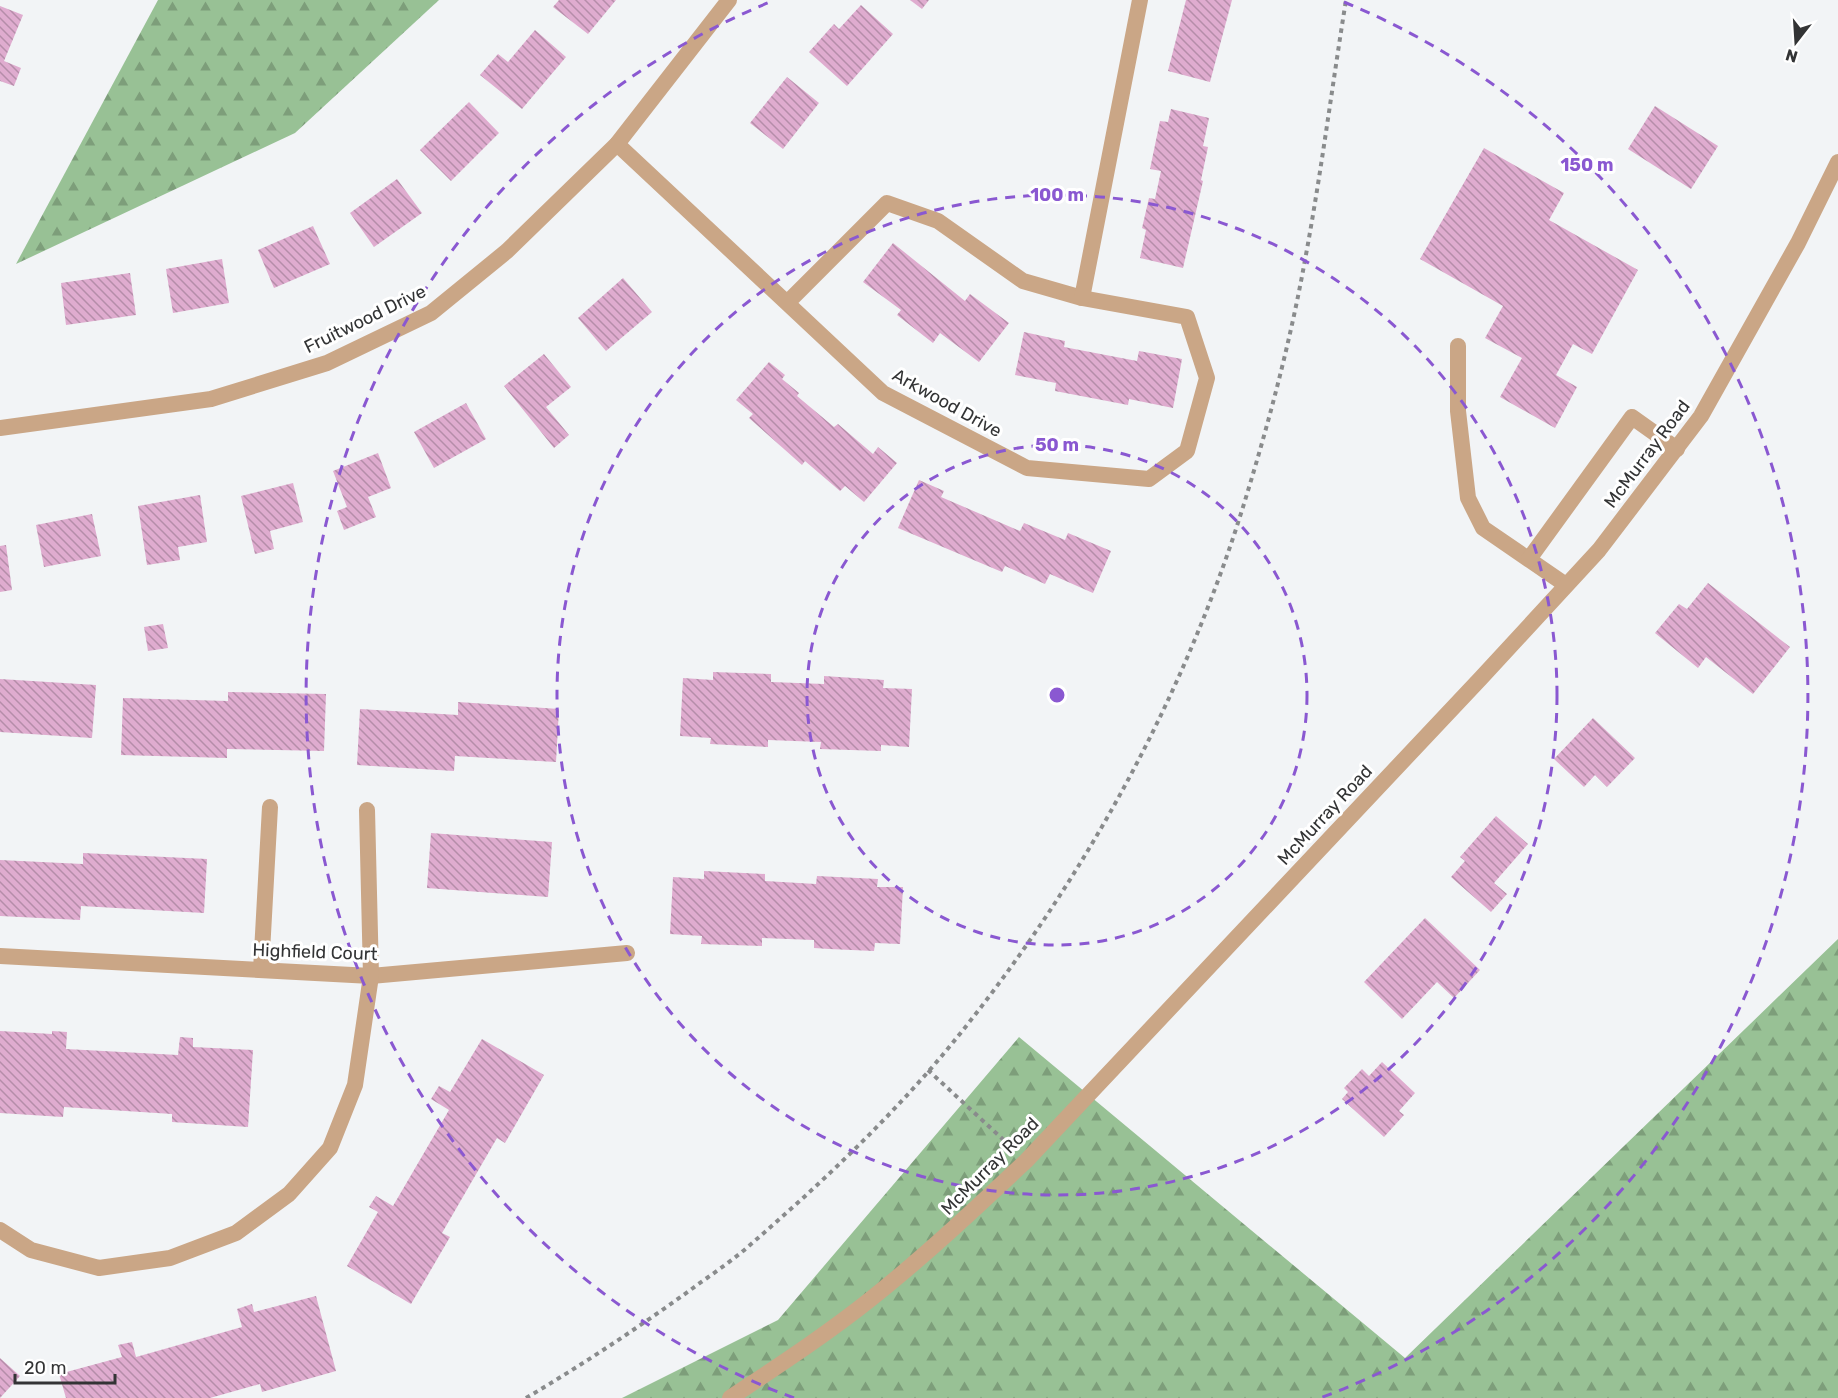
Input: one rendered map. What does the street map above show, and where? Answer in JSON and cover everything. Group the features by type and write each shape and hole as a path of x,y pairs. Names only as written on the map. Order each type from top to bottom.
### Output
{"street":[{"name":"Fruitwood Drive","path":"0,428 211,399 327,363 431,313 507,251 617,144 729,0"},
{"path":"1082,298 1140,0"},
{"name":"Arkwood Drive","path":"617,144 883,393 1027,468 1149,479 1187,451 1207,378 1187,317 1082,298 1023,281 938,221 887,202 788,303"},
{"name":"McMurray Road","path":"730,1398 792,1357 871,1299 953,1230 1026,1161 1599,550 1701,416 1742,347 1798,243 1838,162"},
{"path":"1458,346 1458,411 1468,498 1483,528 1566,585"},
{"path":"1528,559 1632,417 1677,449"},
{"path":"261,970 270,807"},
{"path":"0,1230 32,1250 99,1268 170,1258 237,1233 289,1194 330,1148 355,1085 371,976 367,810"},
{"name":"Highfield Court","path":"0,956 371,976 627,953"}],"path":[{"path":"526,1398 578,1368 747,1248 891,1110 957,1037 1022,952 1077,868 1161,713 1203,619 1242,508 1278,381 1305,261 1346,0"},
{"path":"928,1070 1026,1161"}],"green space":[{"path":"158,0 439,0 295,133 16,264"},
{"path":"1838,939 1838,1398 622,1398 778,1320 1019,1037 1405,1358"}],"building":[{"path":"559,0 616,0 588,34 553,7"},
{"path":"910,0 929,0 922,9"},
{"path":"1186,0 1232,0 1210,82 1168,71"},
{"path":"861,5 893,34 847,86 809,52 834,24 839,29"},
{"path":"0,6 23,15 4,61 21,68 14,86 0,81"},
{"path":"535,30 566,57 522,109 480,75 498,54 508,62"},
{"path":"787,77 819,103 783,149 750,123"},
{"path":"469,102 499,133 451,181 420,150"},
{"path":"1655,106 1718,146 1691,189 1628,149"},
{"path":"1171,109 1209,118 1203,146 1208,147 1201,180 1203,181 1183,268 1140,258 1146,230 1142,228 1149,198 1155,199 1161,171 1150,169 1160,121 1168,122"},
{"path":"1484,148 1564,193 1549,220 1638,270 1592,354 1573,344 1556,375 1577,387 1555,428 1500,397 1522,358 1485,338 1503,306 1420,259"},
{"path":"397,179 422,213 374,247 350,213"},
{"path":"313,226 330,264 274,288 258,250"},
{"path":"893,243 965,301 970,294 1009,323 979,362 940,333 933,343 897,315 901,310 863,282"},
{"path":"222,259 229,303 173,313 166,269"},
{"path":"130,273 136,315 66,325 61,283"},
{"path":"623,278 652,312 606,351 578,318"},
{"path":"1024,332 1065,341 1064,347 1137,361 1139,351 1182,359 1173,408 1129,399 1128,405 1055,391 1056,383 1015,375"},
{"path":"544,354 571,387 546,407 569,435 554,448 504,386"},
{"path":"769,362 785,375 782,379 799,393 797,396 834,427 838,424 873,454 878,447 897,463 864,502 845,486 840,491 805,461 802,465 749,418 753,414 736,400"},
{"path":"466,403 486,439 434,468 414,432"},
{"path":"378,453 391,488 368,497 376,517 344,530 337,511 347,507 333,471"},
{"path":"919,480 944,491 941,497 1020,531 1024,523 1065,540 1068,533 1111,551 1093,593 1050,574 1045,584 1005,566 1002,572 898,528"},
{"path":"293,483 303,522 270,531 274,549 255,554 241,496"},
{"path":"200,495 207,542 178,547 180,560 147,565 138,506"},
{"path":"92,514 101,556 44,567 36,525"},
{"path":"6,545 12,590 0,592 0,546"},
{"path":"1708,583 1790,647 1753,694 1706,657 1698,668 1655,633 1679,604 1687,609"},
{"path":"163,624 168,648 148,651 144,627"},
{"path":"713,672 771,674 771,682 824,684 824,676 884,680 883,688 912,689 909,747 881,745 881,751 820,749 821,742 768,740 768,747 710,744 711,738 680,736 683,678 713,680"},
{"path":"0,679 96,685 92,738 0,732"},
{"path":"228,692 326,694 324,751 227,749 227,758 121,755 123,698 228,701"},
{"path":"458,702 559,709 556,762 455,756 454,771 357,765 360,709 458,715"},
{"path":"1593,718 1635,758 1607,787 1595,775 1584,787 1554,759"},
{"path":"1496,816 1528,844 1494,883 1507,894 1491,912 1451,877 1465,861 1460,857"},
{"path":"431,833 552,842 548,897 427,888"},
{"path":"83,853 207,859 204,913 81,906 80,920 0,916 0,860 83,864"},
{"path":"704,871 765,874 765,881 816,884 817,876 878,879 877,887 903,887 900,944 875,943 874,951 814,948 814,940 762,938 762,946 701,944 702,936 670,934 673,877 704,879"},
{"path":"1425,918 1480,970 1454,998 1437,982 1402,1019 1364,982"},
{"path":"0,1031 52,1034 52,1031 67,1032 66,1049 178,1055 180,1037 193,1038 193,1047 253,1050 248,1127 172,1122 172,1114 64,1107 63,1117 0,1113"},
{"path":"482,1039 544,1075 505,1143 497,1138 442,1233 450,1237 411,1304 347,1266 378,1212 369,1207 376,1196 393,1206 449,1110 431,1099 439,1086 450,1092"},
{"path":"1382,1062 1415,1093 1399,1111 1404,1115 1384,1137 1342,1099 1348,1092 1344,1088 1362,1069 1369,1076"},
{"path":"316,1296 336,1371 262,1392 260,1384 210,1398 66,1398 59,1374 122,1357 118,1345 132,1342 136,1357 242,1327 237,1309 252,1304 254,1312"},
{"path":"0,1358 20,1376 0,1398"}]}
